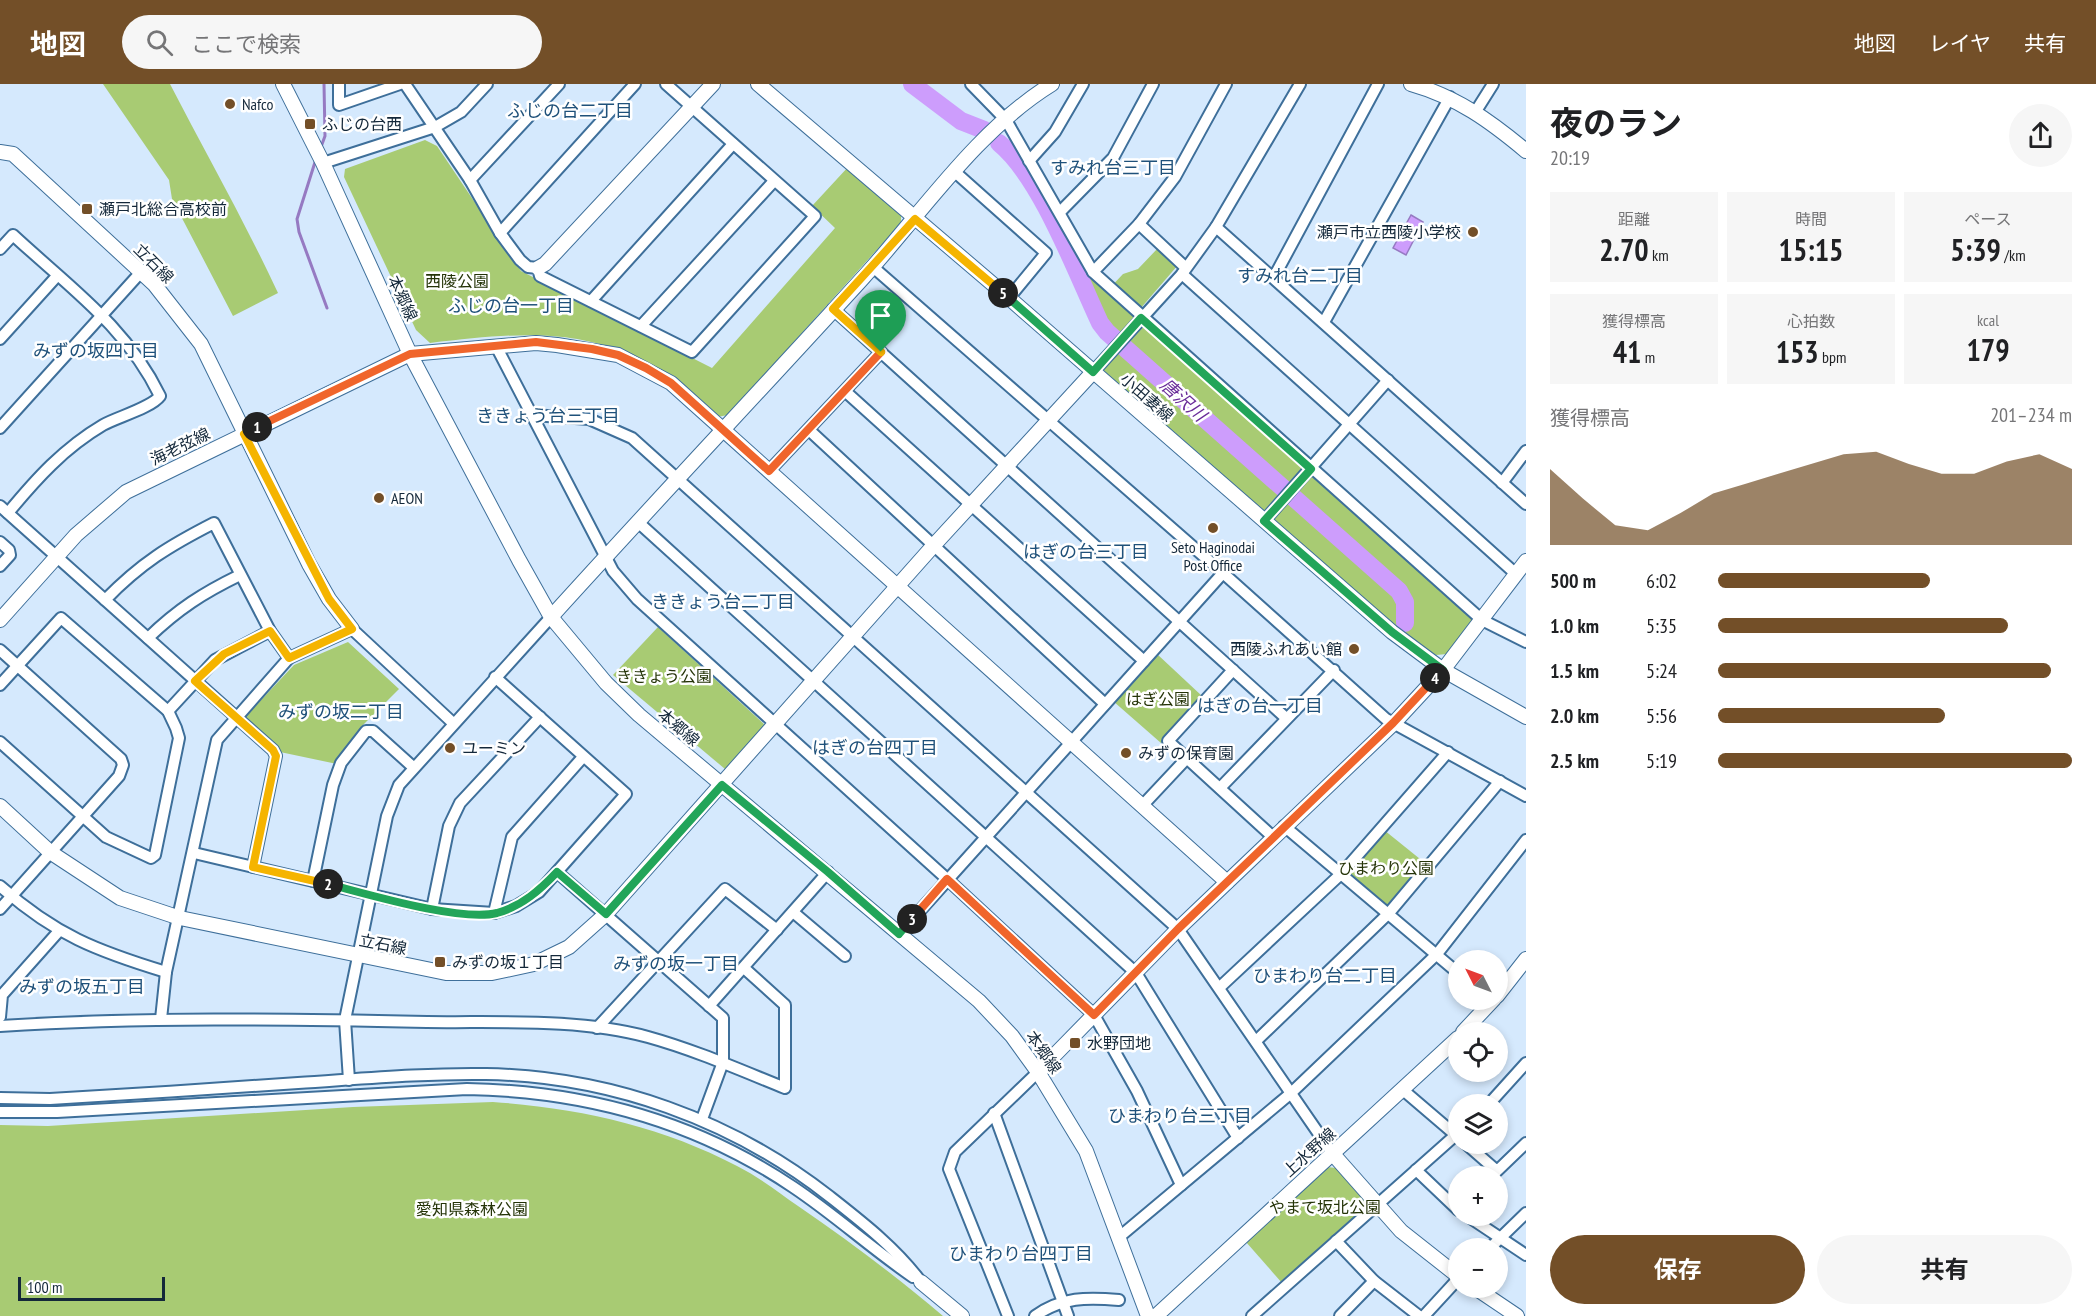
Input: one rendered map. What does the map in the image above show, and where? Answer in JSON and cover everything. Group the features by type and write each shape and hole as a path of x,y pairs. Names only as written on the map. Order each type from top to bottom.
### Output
{"street":[{"name":"本郷線","path":"283,84 319,156 410,354 551,616 606,683 722,785 979,1001 1012,1036 1038,1071 1086,1151 1148,1316"},
{"path":"339,84 339,105 399,84"},
{"path":"405,84 470,180 500,233 520,260 528,267 538,268 545,264 713,84"},
{"path":"319,156 435,127 461,112 487,84"},
{"path":"470,180 559,84"},
{"path":"500,233 635,84"},
{"path":"538,268 540,276 692,352 815,216 666,84"},
{"name":"小田妻線","path":"758,84 1010,298 1392,632 1443,670 1526,717"},
{"path":"971,84 1006,120 1093,273 1482,620 1526,642"},
{"path":"349,1080 345,1020 387,816 399,785 495,677 873,267 955,172 1006,120 1052,84"},
{"path":"1029,161 1055,132 1083,84"},
{"path":"1060,212 1113,158 1153,84"},
{"path":"1093,273 1139,224 1175,177 1226,84"},
{"path":"1093,372 1183,270 1216,227 1300,84"},
{"path":"1274,277 1378,84"},
{"path":"1411,84 1450,97 1476,111 1526,151"},
{"path":"1476,111 1494,84"},
{"path":"1324,322 1450,97"},
{"path":"591,301 733,144"},
{"name":"立石線","path":"0,152 14,154 141,272 201,344 324,590 352,629"},
{"path":"955,172 1046,253 1010,298"},
{"path":"641,326 774,181"},
{"path":"1139,224 1183,270 1349,425 1516,574"},
{"path":"1216,227 1526,504"},
{"path":"0,249 13,234 103,315 122,334 145,366 159,398 103,425 72,446 4,510 273,750 276,756 253,867"},
{"path":"873,267 1393,723 1526,796"},
{"path":"0,428 141,272"},
{"path":"0,339 57,276"},
{"path":"833,309 1287,718"},
{"path":"410,354 536,342 618,355 671,383 1227,882"},
{"path":"496,346 613,571 636,599 947,879 1094,1015 1137,1091 1181,1185"},
{"path":"769,471 846,392 881,352"},
{"name":"海老弦線","path":"0,620 92,520 126,492 410,354"},
{"name":"立石線","path":"0,806 50,852 120,898 180,918 446,973 492,973 534,964 569,947 606,914 934,545 1093,372"},
{"path":"1264,521 1388,380"},
{"path":"846,392 1144,661"},
{"path":"533,415 589,419 632,438 677,481 1178,929 1332,1153 1401,1231 1448,1270"},
{"path":"809,430 1105,704"},
{"path":"1502,483 1526,451"},
{"path":"639,523 1136,973 1238,1138"},
{"path":"105,600 132,573 168,546 214,524 270,631 289,658"},
{"path":"0,542 9,550 10,555 0,566"},
{"path":"1008,1316 949,1169 955,1152 1178,929 1393,723 1443,670 1526,561"},
{"path":"899,934 1223,573"},
{"path":"148,638 192,601 240,575"},
{"path":"0,686 62,618 168,711 180,738 155,855 151,858 123,846 82,817 0,742"},
{"path":"161,1020 166,972 180,918 217,740 289,658 352,629 453,723"},
{"path":"168,711 224,654 270,631"},
{"path":"0,650 121,759 123,765 119,776 0,909"},
{"path":"1233,670 1168,741 1273,837"},
{"path":"1220,788 1334,670"},
{"path":"194,853 432,909 494,913 516,906 539,892 626,794 495,677"},
{"path":"432,909 448,826 460,803 540,717"},
{"path":"313,881 333,785 341,763 366,731 373,731 413,767"},
{"path":"1220,987 1342,873 1448,752"},
{"path":"494,913 508,846 512,837 584,757"},
{"path":"1142,806 1187,758"},
{"path":"1256,1041 1389,913 1500,781"},
{"path":"1284,826 1448,964"},
{"path":"1118,1238 1290,1094 1437,954 1526,840"},
{"path":"557,872 723,1018 723,1062 702,1119"},
{"path":"709,1006 828,872"},
{"path":"0,886 59,931 116,957 166,972"},
{"path":"597,1028 725,889 777,930"},
{"path":"793,912 845,956"},
{"path":"0,1017 2,995 59,931"},
{"path":"1508,980 1526,959"},
{"path":"0,1026 161,1020 345,1020 536,1024 597,1028 648,1037 723,1062 785,1088 785,1005 744,968"},
{"path":"1472,1022 1482,1010"},
{"name":"上水野線","path":"1156,1316 1448,1047"},
{"path":"1498,1094 1526,1063"},
{"path":"0,1098 50,1099 349,1080 487,1074 566,1082 647,1100 702,1119 778,1159 817,1186 904,1259 921,1282"},
{"path":"0,1112 67,1112 467,1089 521,1090 594,1101 654,1117 719,1144 760,1166 795,1188 921,1282 962,1316"},
{"path":"1403,1090 1448,1128"},
{"path":"994,1113 1068,1316"},
{"path":"1252,1316 1448,1143"},
{"path":"1478,1154 1497,1171 1526,1143"},
{"path":"1416,1170 1448,1200"},
{"path":"1482,1226 1500,1238 1526,1213"},
{"path":"1336,1241 1374,1281 1419,1316"},
{"path":"1508,1243 1526,1255"},
{"path":"1340,1316 1374,1281"},
{"path":"1424,1316 1448,1289"},
{"path":"1035,1316 1062,1300 1089,1297 1119,1300"},
{"path":"1490,1298 1517,1316"}],"green space":[{"path":"103,84 170,84 278,293 233,316 172,199 169,180"},
{"name":"西陵公園","path":"425,140 437,146 521,271 712,368 835,228 812,206 849,166 901,212 901,223 728,415 717,417 682,387 649,365 617,350 584,340 514,335 430,343 416,330 344,177 345,169"},
{"path":"1158,248 1178,265 1134,316 1471,616 1472,623 1447,654 1436,655 1418,645 1104,373 1103,366 1123,342 1104,325 1082,280 1088,274 1107,291 1123,274 1138,269"},
{"name":"ききょう公園","path":"658,627 765,725 725,769 613,675"},
{"path":"348,642 399,689 362,726 337,764 280,752 244,718 294,665"},
{"name":"はぎ公園","path":"1157,654 1202,696 1161,743 1113,701"},
{"name":"ひまわり公園","path":"1384,830 1425,863 1388,907 1347,873"},
{"name":"愛知県森林公園","path":"493,1102 557,1109 619,1121 708,1152 769,1185 872,1259 943,1316 0,1316 0,1125 48,1126 353,1107"},
{"name":"やまて坂北公園","path":"1327,1167 1336,1168 1368,1202 1367,1207 1282,1283 1246,1242"}],"shaded area":[{"path":"1411,215 1423,222 1406,255 1393,248"}],"waterway":[{"path":"321,147 325,136 324,84"},
{"name":"唐沢川","path":"912,84 961,121 984,130"},
{"name":"唐沢川","path":"999,143 1014,158 1043,201 1100,323 1107,332 1399,591 1405,602 1405,623"},
{"path":"316,159 297,219 299,232 327,308"}],"place":[{"name":"Nafco","path":"230,104"},
{"name":"ふじの台西","path":"310,124"},
{"name":"瀬戸北総合高校前","path":"87,209"},
{"name":"瀬戸市立西陵小学校","path":"1473,232"},
{"name":"AEON","path":"379,498"},
{"name":"Seto Haginodai Post Office","path":"1213,528"},
{"name":"西陵ふれあい館","path":"1354,649"},
{"name":"ユーミン","path":"450,748"},
{"name":"みずの保育園","path":"1126,753"},
{"name":"みずの坂１丁目","path":"440,962"},
{"name":"水野団地","path":"1075,1043"}],"district":[{"name":"ふじの台二丁目","path":"570,111"},
{"name":"すみれ台三丁目","path":"1113,168"},
{"name":"すみれ台二丁目","path":"1300,276"},
{"name":"ふじの台一丁目","path":"511,306"},
{"name":"みずの坂四丁目","path":"96,351"},
{"name":"ききょう台三丁目","path":"548,416"},
{"name":"はぎの台三丁目","path":"1086,552"},
{"name":"ききょう台二丁目","path":"723,602"},
{"name":"はぎの台一丁目","path":"1260,706"},
{"name":"みずの坂二丁目","path":"341,712"},
{"name":"はぎの台四丁目","path":"875,748"},
{"name":"みずの坂一丁目","path":"676,964"},
{"name":"ひまわり台二丁目","path":"1325,976"},
{"name":"みずの坂五丁目","path":"82,987"},
{"name":"ひまわり台三丁目","path":"1180,1116"},
{"name":"ひまわり台四丁目","path":"1021,1254"}],"route":[{"path":"915,219 1010,298 1093,372 1141,318 1311,469 1264,521 1392,632 1443,670 1393,723 1178,929 1094,1015 947,879 899,934 722,785 606,914 557,872 539,892 516,906 494,913 466,913 432,909 253,867 276,756 273,750 195,681 214,660 270,631 289,658 352,629 329,599 309,564 244,434 410,354 536,342 592,349 618,355 646,368 671,383 769,471 846,392 881,352 833,309 915,219"}]}
